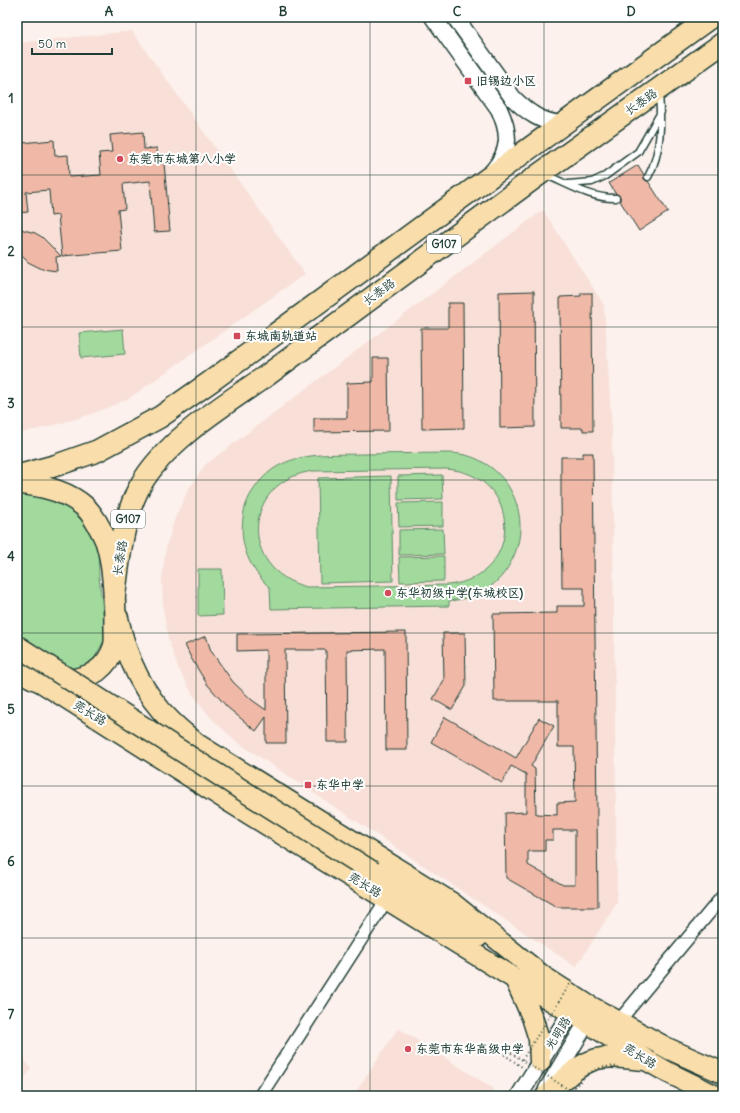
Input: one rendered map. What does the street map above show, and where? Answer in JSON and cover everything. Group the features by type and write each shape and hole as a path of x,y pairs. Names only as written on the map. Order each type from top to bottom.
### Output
{"highway":[{"name":"G107","path":"17,476 57,465 97,451 160,417 711,17"},
{"name":"长泰路","path":"114,599 122,540 140,486 158,462 183,437 225,404 266,376 541,173 658,90 721,50"},
{"path":"17,483 45,487 67,496 86,508 106,540 110,558 114,599"},
{"name":"G107","path":"38,680 68,682 96,672 108,660 115,645 114,599"},
{"name":"莞长路","path":"17,668 38,680"}],"main road":[{"name":"莞长路","path":"114,599 127,650 137,675 152,699 170,721 203,748 452,903 537,972 581,1013 646,1060 716,1096"},
{"name":"莞长路","path":"17,646 232,784 537,972"},
{"name":"莞长路","path":"38,680 515,979 581,1013 618,1022 669,1049 723,1074"},
{"path":"515,979 532,1017 539,1039 531,1061"},
{"path":"544,1096 579,1067 596,1059 612,1058 646,1060"}],"street":[{"path":"433,17 499,109 504,119 507,132 506,150 500,164 487,179"},
{"path":"454,17 513,98 523,109 548,122 563,124"},
{"path":"618,1022 723,896"},
{"path":"260,1096 387,899"},
{"name":"光明路","path":"519,1096 531,1061 581,1013"},
{"name":"光明路","path":"544,1096 581,1013"}],"lane":[{"path":"648,178 660,140 661,112 658,90"},
{"path":"568,184 592,182 605,176 638,152 661,112"},
{"path":"541,173 586,192 605,198 616,198"}],"path":[{"path":"531,1061 572,981"},
{"path":"518,1063 502,1053 505,1049 531,1061 571,1091 592,1070 609,1066 619,1067"}],"shaded area":[{"name":"东莞市东城第八小学","path":"132,31 305,274 128,399 92,414 17,434 17,43"},
{"name":"东华初级中学(东城校区)","path":"543,210 604,305 612,429 617,903 576,967 234,740 212,719 193,695 178,668 168,639 163,609 162,578 166,547 175,518 188,490 205,465"},
{"name":"东莞市东华高级中学","path":"398,1028 494,1089 490,1096 353,1096"},
{"path":"17,1048 31,1069 17,1090"}],"green space":[{"path":"123,329 125,354 81,358 79,333"},
{"path":"450,453 473,457 493,469 504,480 517,504 520,518 520,532 517,546 509,566 496,582 473,596 449,601 449,606 271,609 270,588 252,565 245,547 242,528 244,509 247,501 254,489 267,474 292,460 320,455","holes":["446,469 471,475 490,488 501,506 505,526 502,546 491,564 473,578 448,585 307,587 284,577 269,563 260,545 258,526 262,507 273,490 290,478 314,471"]},
{"path":"442,475 443,499 398,500 398,476"},
{"path":"391,476 393,581 320,583 318,478"},
{"path":"17,490 64,499 86,522 98,541 99,577 106,637 94,659 79,668 54,676 17,662"},
{"path":"443,502 443,526 399,527 398,503"},
{"path":"443,529 444,554 399,555 399,530"},
{"path":"444,556 444,581 400,582 399,557"},
{"path":"198,569 222,569 223,615 198,616"}],"building":[{"path":"143,132 144,149 157,148 158,163 164,163 170,231 154,232 150,181 123,184 125,209 118,210 122,251 62,256 58,215 51,216 49,190 26,192 28,212 17,213 17,160 22,159 21,143 54,140 55,156 68,155 69,177 101,175 99,153 112,152 110,135"},
{"path":"638,165 644,175 644,179 648,181 668,212 639,231 620,201 620,196 615,193 609,183"},
{"path":"17,228 35,233 42,237 61,256 56,257 57,271 42,269 28,262 23,257 17,247"},
{"path":"534,291 535,427 500,428 499,292"},
{"path":"581,293 592,293 593,431 583,431 583,428 561,428 560,297 581,296"},
{"path":"448,303 463,303 464,428 422,429 421,328 448,328"},
{"path":"373,358 388,358 389,431 314,432 314,418 347,418 347,383 373,382"},
{"path":"583,453 593,453 598,907 557,907 506,878 505,813 526,812 526,774 511,766 502,783 431,742 445,717 516,758 539,718 554,726 531,766 535,769 536,814 557,815 557,803 575,802 574,747 558,747 558,701 494,701 493,614 557,613 557,606 584,606 584,588 562,588 561,496 561,457 583,457","holes":["553,830 575,830 575,885 563,885 528,865 528,851 545,851 545,840 553,840"]},
{"path":"406,632 407,750 386,750 385,649 347,650 348,742 327,742 326,650 285,650 286,743 266,743 266,717 256,731 227,707 207,684 185,645 206,636 211,651 233,682 252,700 266,710 266,650 237,651 237,634"},
{"path":"443,633 465,633 466,686 452,710 433,699 444,680"}],"place":[{"name":"旧锡边小区","path":"468,81"},
{"name":"东莞市东城第八小学","path":"120,159"},
{"name":"东城南轨道站","path":"237,336"},
{"name":"东华初级中学(东城校区)","path":"388,593"},
{"name":"东华中学","path":"308,785"},
{"name":"东莞市东华高级中学","path":"408,1049"}]}
